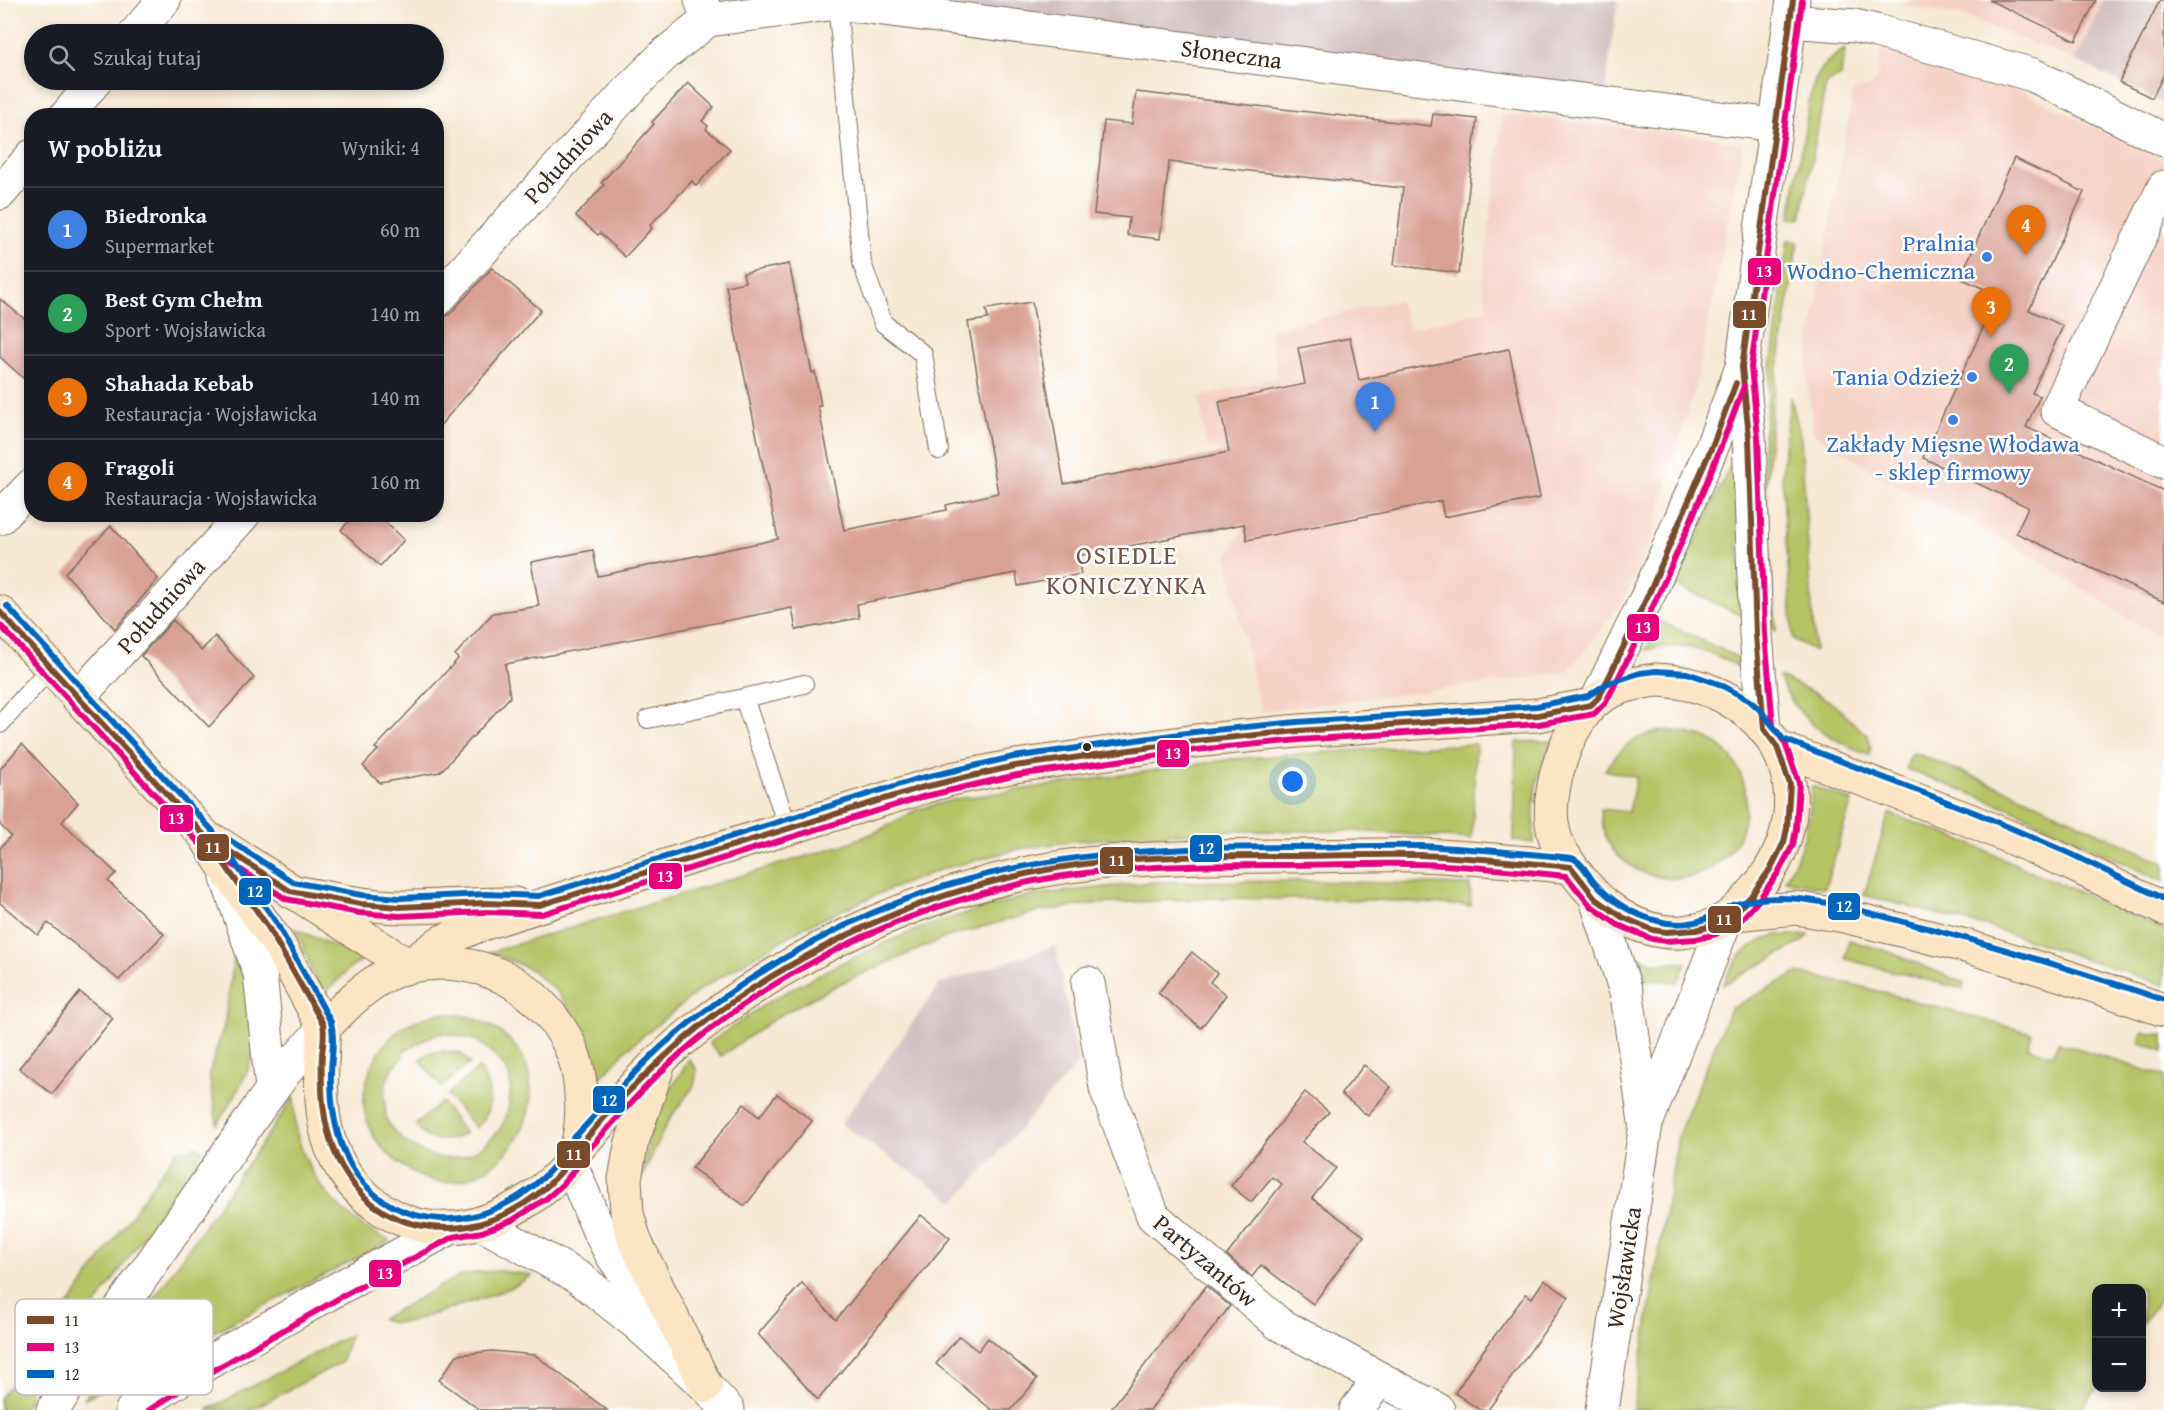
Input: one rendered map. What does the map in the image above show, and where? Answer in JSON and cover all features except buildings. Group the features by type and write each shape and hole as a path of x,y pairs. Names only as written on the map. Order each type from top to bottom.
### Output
{"main road":[{"path":"0,612 213,849 279,945 324,1028 322,1060 324,1114 327,1135 341,1168 362,1195 380,1209 397,1217 431,1227 465,1225 508,1212 527,1201 542,1190 660,1061 687,1036 791,964 820,948 932,899 1021,875 1084,864 1228,856 1417,855 1496,859 1571,867"},
{"path":"409,966 441,942 479,925 920,788 1015,766 1206,740 1374,725 1538,715 1595,702 1642,682 1656,680 1685,682 1715,692 1736,703 1754,717 1770,738 1790,784 1784,842 1771,868 1730,917"},
{"path":"1595,702 1581,718 1563,755 1552,791 1552,828 1557,846 1596,899 1622,917 1653,930 1666,932 1696,930 1712,926 1730,917 1796,908 1844,916 1962,945 2065,976 2164,1010"},
{"path":"1770,738 2067,862 2164,909"},
{"path":"213,849 290,891 409,966"},
{"path":"290,891 361,904 400,907 486,903 540,905"},
{"path":"324,1028 368,987 392,972 409,966 441,963 482,968 507,977 520,985 549,1011 564,1034 578,1073 581,1115 573,1157"},
{"path":"660,1061 631,1145 625,1179 627,1213 635,1241 706,1386"}],"street":[{"path":"144,24 164,0"},
{"name":"Słoneczna","path":"705,10 837,3 1774,125"},
{"name":"Południowa","path":"444,292 705,10"},
{"path":"1595,702 1651,589 1713,444 1742,367 1774,125 1792,10 2033,75 2164,140"},
{"path":"73,108 88,90"},
{"path":"0,193 24,165"},
{"path":"2164,187 2057,410 2164,462"},
{"path":"1742,367 1749,437 1756,635 1770,738"},
{"path":"0,518 24,493"},
{"name":"Południowa","path":"78,698 237,522"},
{"path":"213,849 260,974 272,1089"},
{"name":"Wojsławicka","path":"1596,899 1627,995 1646,1124"},
{"name":"Wojsławicka","path":"1602,1410 1646,1124 1730,917"},
{"name":"Partyzantów","path":"1088,983 1106,1088 1154,1216 1279,1324 1438,1410"},
{"path":"126,1299 272,1089 324,1028"},
{"path":"573,1157 598,1229 612,1256 646,1307 706,1386 728,1410"},
{"path":"213,1360 327,1294 465,1225 578,1277 636,1323 706,1386"},
{"path":"1356,1410 1380,1379"},
{"path":"53,1410 62,1395"},
{"path":"132,1410 156,1395"}],"lane":[{"path":"837,3 862,262 883,322 922,354 939,450"},
{"path":"0,724 51,667"},
{"path":"648,719 804,684"},
{"path":"744,698 788,828"}],"shaded area":[{"path":"701,0 1618,0 1603,102 908,10 749,14"},
{"path":"1909,0 2104,0 2075,60 1964,16 1902,5"},
{"path":"2104,0 2164,0 2164,104 2075,60"},
{"path":"1882,50 1982,74 2164,161 2164,637 2139,625 2012,544 1879,475 1813,433 1806,366 1853,91 1872,86 1877,79"},
{"path":"1503,114 1707,137 1743,144 1698,376 1650,543 1623,602 1568,671 1531,678 1260,712 1227,556 1253,513 1241,457 1207,446 1198,397 1278,378 1270,330 1399,300 1410,329 1488,309 1482,284"},
{"path":"1055,946 1078,1063 955,1202 841,1124 940,984"}],"green space":[{"path":"1845,49 1841,76 1828,82 1825,89 1801,219 1790,218 1811,92 1823,67"},
{"path":"1788,240 1798,242 1772,404 1766,489 1776,631 1772,628 1763,447"},
{"path":"1791,397 1801,440 1815,651 1793,639 1782,477"},
{"path":"1732,462 1745,617 1675,585"},
{"path":"1660,621 1750,663 1750,674 1725,660 1700,650 1660,647 1646,650"},
{"path":"1779,677 1820,695 1837,707 1868,735 1871,747 1869,755 1839,742 1804,717 1795,706"},
{"path":"1667,730 1703,737 1726,752 1740,773 1746,797 1744,821 1734,844 1718,863 1696,875 1669,878 1634,868 1613,850 1605,836 1600,809 1629,812 1636,777 1605,770 1618,753 1632,742"},
{"path":"1554,741 1541,767 1535,790 1534,843 1514,841 1516,742"},
{"path":"1476,744 1472,839 1354,831 1229,831 1075,841 1019,849 942,869 804,927 702,988 626,1050 598,1081 590,1044 575,1016 557,992 530,969 490,952 843,845 876,832 918,809 956,799 1233,759"},
{"path":"1914,753 2015,793 2164,863 2164,882 2009,808 1906,769 1910,755"},
{"path":"1812,786 1852,801 1825,888 1785,880 1805,835"},
{"path":"1889,813 1957,838 2164,930 2164,985 1996,929 1864,895"},
{"path":"1308,881 1470,885 1471,906 1374,900 1217,898 1091,904 1036,912 947,937 841,983 780,1015 721,1056 709,1043 768,1002 833,967 940,921 1031,895 1154,882"},
{"path":"296,929 364,959 350,968 322,996"},
{"path":"1776,935 1809,935 1802,942 1723,985 1732,967 1743,953 1757,943"},
{"path":"1849,940 1887,951 1964,983 1963,989 1845,959"},
{"path":"243,947 255,1048 247,1072 235,1096 217,1124 209,1073 224,1026 234,959"},
{"path":"1630,954 1655,963 1686,963 1678,982 1636,979"},
{"path":"1797,973 1855,985 2032,1033 2028,1047 2053,1055 2058,1042 2164,1076 2164,1293 2146,1318 2146,1284 2092,1284 2092,1392 2094,1392 2081,1410 1633,1410 1678,1136 1730,1009"},
{"path":"438,1013 466,1016 498,1031 521,1055 528,1070 530,1085 530,1101 526,1118 513,1145 486,1169 452,1182 425,1179 407,1169 391,1156 372,1134 364,1108 367,1079 385,1044 407,1025","holes":["443,1033 480,1043 498,1060 510,1078 508,1108 501,1127 481,1147 471,1154 460,1157 438,1157 416,1149 390,1126 385,1111 386,1082 394,1067 403,1058 402,1052 433,1035"]},
{"path":"2142,1033 2164,1035 2164,1051 2139,1043"},
{"path":"442,1051 460,1053 470,1063 441,1087 420,1060 429,1053"},
{"path":"689,1059 697,1070 694,1086 668,1121 639,1179 656,1113"},
{"path":"479,1068 487,1083 489,1099 486,1115 476,1128 447,1095"},
{"path":"294,1097 297,1134 303,1152 320,1184 344,1211 390,1241 213,1332 213,1299 154,1299"},
{"path":"442,1102 465,1134 452,1139 438,1140 425,1136 420,1131 416,1124"},
{"path":"197,1147 203,1150 100,1299 73,1299 177,1150"},
{"path":"500,1271 532,1275 515,1286 495,1294 409,1322 393,1323 381,1319 459,1276"},
{"path":"350,1335 342,1362 251,1410 207,1410"},
{"path":"15,1380 15,1395 30,1395 22,1410 0,1410 0,1397"}],"transit line":[{"name":"11","path":"0,612 205,836 268,927 323,1024 322,1092 325,1119 342,1168 356,1188 373,1204 394,1217 419,1225 447,1228 479,1224 509,1212 537,1195 560,1173 612,1109 660,1060 726,1006 784,969 855,932 918,905 1017,876 1084,864 1161,858 1403,855 1476,858 1571,867 1596,899 1622,917 1653,930 1666,932 1696,930 1712,926 1734,914 1751,896 1771,868 1784,842 1787,828 1790,784 1777,747 1764,729 1756,635 1749,437 1742,367 1793,0"},
{"name":"13","path":"213,1371 341,1297 453,1237 482,1232 513,1220 547,1198 562,1185 583,1156 666,1067 717,1024 758,995 846,945 938,907 986,892 1034,881 1126,869 1219,865 1416,864 1566,876 1590,905 1618,925 1652,939 1666,941 1697,939 1716,934 1741,920 1778,873 1793,845 1796,829 1799,783 1785,743 1773,726 1765,634 1758,437 1751,367 1802,1"},
{"name":"11","path":"220,845 290,891 361,904 400,907 486,903 540,905 920,788 1015,766 1195,741 1298,731 1538,715 1591,705 1598,698 1609,677 1651,589 1713,444 1736,383"},
{"name":"13","path":"0,625 199,843 286,899 359,913 399,916 486,912 542,914 922,797 1017,775 1196,750 1299,740 1539,724 1594,714 1606,702 1662,586 1697,507 1744,386"},
{"name":"12","path":"7,606 212,830 276,922 331,1022 333,1108 346,1155 357,1175 372,1192 391,1205 414,1215 457,1219 488,1211 518,1197 543,1177 558,1161 576,1135 657,1050 727,995 773,965 821,938 870,914 922,893 1026,866 1078,858 1183,849 1389,846 1459,848 1572,858 1581,864 1593,881 1614,900 1631,911 1658,921 1678,924 1706,919 1733,905 1760,899 1784,898 1814,901 1856,909 1975,941 2164,1000"},
{"name":"12","path":"225,837 293,882 362,895 400,898 486,894 539,896 917,779 1013,757 1194,732 1297,722 1537,706 1588,696 1606,684 1640,673 1656,671 1687,673 1719,684 1749,700 1761,711 1783,739 1976,813 2071,854 2164,899"},
{"name":"13","path":"149,1410 173,1395"}],"place":[{"name":"Fragoli","path":"2026,255"},
{"name":"Pralnia Wodno-Chemiczna","path":"1987,257"},
{"name":"Shahada Kebab","path":"1991,337"},
{"name":"Tania Odzież","path":"1972,377"},
{"name":"Best Gym Chełm","path":"2009,394"},
{"name":"Zakłady Mięsne Włodawa - sklep firmowy","path":"1953,420"},
{"name":"Biedronka","path":"1375,432"}],"district":[{"name":"OSIEDLE KONICZYNKA","path":"1127,570"}]}
